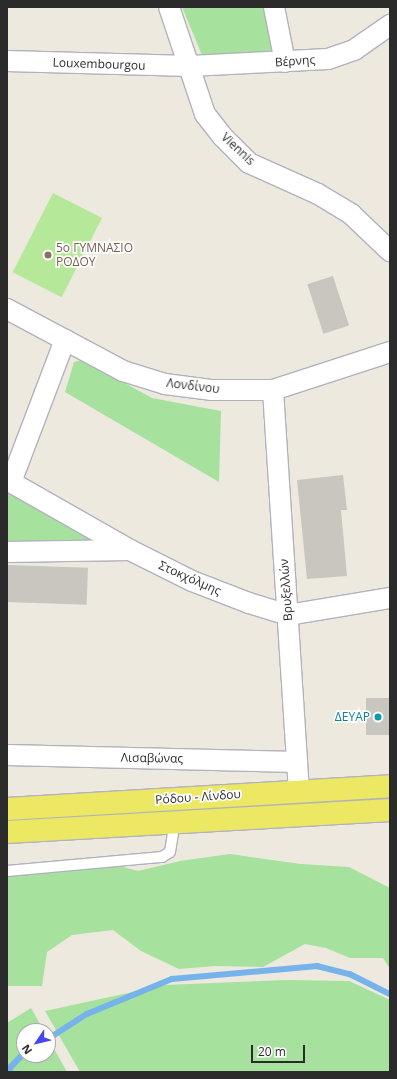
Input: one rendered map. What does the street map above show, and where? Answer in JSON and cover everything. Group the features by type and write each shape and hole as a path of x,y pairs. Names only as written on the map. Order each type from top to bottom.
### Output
{"main road":[{"name":"Ρόδου - Λίνδου","path":"7,809 299,790 390,786"},
{"name":"Ρόδου - Λίνδου","path":"7,832 175,821 390,810"}],"street":[{"name":"Viennis","path":"169,7 205,114 222,136 249,163 318,194 351,214 390,251"},
{"path":"274,7 285,62"},
{"name":"Βέρνης","path":"190,66 328,59 354,50 390,25"},
{"name":"Louxembourgou","path":"7,61 190,66"},
{"name":"Λονδίνου","path":"7,309 124,371 165,384 211,390 273,390 390,352"},
{"path":"9,481 65,340"},
{"name":"Βρυξελλών","path":"273,390 299,790"},
{"name":"Στοκχόλμης","path":"9,481 130,550 192,581 288,615 390,598"},
{"path":"7,552 130,550"},
{"name":"Λισαβώνας","path":"7,755 297,762"}],"lane":[{"path":"7,871 162,856 170,852 175,821"}],"green space":[{"path":"182,7 266,7 276,58 204,60"},
{"path":"53,193 102,218 62,297 13,272"},
{"path":"83,360 152,398 221,411 219,482 65,392 74,362"},
{"path":"7,493 98,538 96,549 7,546"},
{"path":"230,854 301,864 349,867 390,888 390,969 383,958 350,958 326,948 305,944 263,967 215,966 179,969 141,951 113,930 72,935 47,952 42,986 7,986 7,869 101,861 138,871 180,861"},
{"path":"287,980 349,981 390,1000 390,1072 80,1072 56,1030 56,1023 52,1023 45,1011 165,985"},
{"path":"31,1008 39,1023 16,1023 16,1063 56,1063 56,1052 67,1072 7,1072 7,1023"}],"building":[{"path":"333,276 349,325 323,334 307,284"},
{"path":"343,475 347,510 341,510 347,576 307,579 297,480"},
{"path":"7,565 88,568 87,605 7,602"},
{"name":"ΔΕΥΑΡ","path":"366,698 390,698 390,735 366,735"}],"waterway":[{"path":"56,1034 87,1014 172,979 317,966 350,974 390,994"},
{"path":"9,1072 16,1062"}],"place":[{"name":"5ο ΓΥΜΝΑΣΙΟ ΡΟΔΟΥ","path":"48,255"},
{"name":"ΔΕΥΑΡ","path":"378,717"}]}
